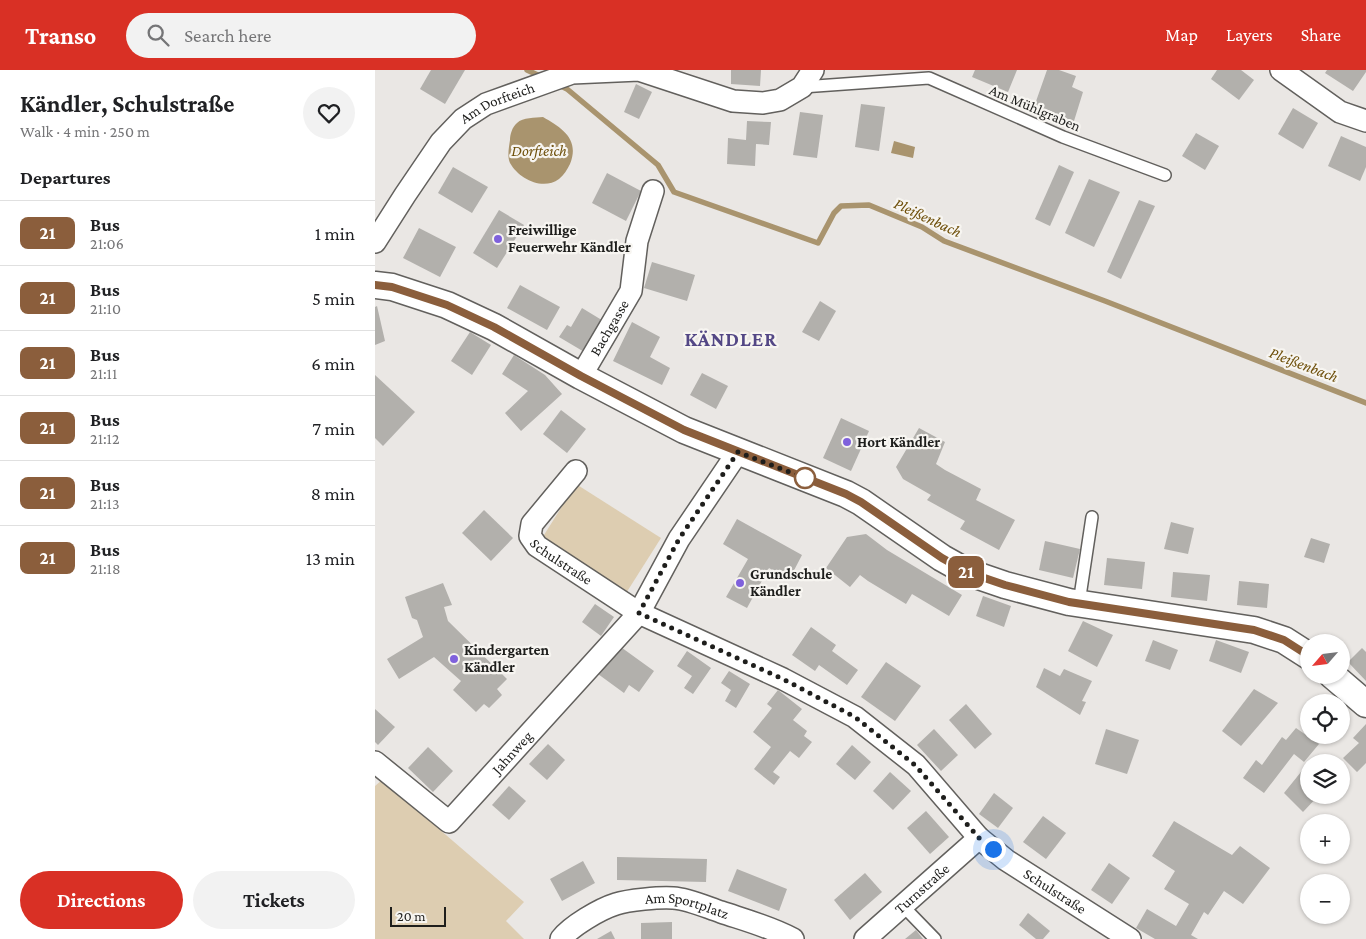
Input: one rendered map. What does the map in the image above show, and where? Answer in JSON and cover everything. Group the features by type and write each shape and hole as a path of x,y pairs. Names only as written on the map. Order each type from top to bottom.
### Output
{"street":[{"name":"Am Dorfteich","path":"375,242 441,142 463,119 487,104 572,73 639,70 733,101 763,103 780,100 807,79"},
{"path":"1281,70 1340,112 1366,121"},
{"name":"Bachgasse","path":"581,376 631,291 637,241 653,191"},
{"path":"375,285 392,287 447,305 494,327 581,376 684,430 854,498 942,558 967,572 1005,585 1079,603 1254,630 1284,640 1300,650"},
{"path":"639,613 679,539 738,452"},
{"name":"Schulstraße","path":"576,471 531,524 530,536 537,546 639,613 783,679 855,717 915,765 979,838 1006,860 1129,939"},
{"name":"Jahnweg","path":"375,762 449,822 639,613"},
{"path":"1343,684 1366,704"},
{"name":"Turnstraße","path":"865,939 979,838"},
{"name":"Am Sportplatz","path":"561,939 578,923 616,904 673,898 698,904 793,939"}],"lane":[{"name":"Am Mühlgraben","path":"807,79 929,78 1063,137 1165,175"},
{"path":"1079,603 1092,517"},
{"path":"902,906 935,939"}],"shaded area":[{"path":"576,484 661,538 623,598 539,543"},
{"path":"382,780 524,902 506,921 524,939 375,939 375,786"}],"water":[{"name":"Dorfteich","path":"543,117 563,130 571,141 573,148 570,164 565,172 559,179 546,184 532,182 519,174 510,163 508,155 511,133 515,125 526,119"},
{"path":"894,141 915,147 913,158 891,153"}],"building":[{"path":"431,70 465,70 445,104 420,89"},
{"path":"731,70 761,70 760,86 731,84"},
{"path":"975,70 1017,70 1008,92 972,77"},
{"path":"1047,70 1059,70 1076,76 1072,87 1083,92 1074,121 1034,107"},
{"path":"1217,70 1241,70 1254,80 1239,100 1211,79"},
{"path":"1327,70 1366,70 1366,72 1353,91 1325,73"},
{"path":"636,84 652,92 639,119 624,112"},
{"path":"861,104 885,107 879,151 855,147"},
{"path":"1293,108 1318,123 1303,149 1278,134"},
{"path":"800,112 823,115 817,158 793,155"},
{"path":"747,121 771,122 769,145 756,144 755,166 727,164 728,138 746,140"},
{"path":"1196,133 1219,146 1205,170 1182,156"},
{"path":"1341,136 1366,147 1366,167 1360,181 1328,166"},
{"path":"1059,165 1074,172 1050,226 1035,219"},
{"path":"453,167 488,187 472,213 438,193"},
{"path":"607,173 641,191 626,221 592,203"},
{"path":"1089,179 1120,192 1094,247 1065,233"},
{"path":"1139,200 1155,206 1121,279 1107,272"},
{"name":"Freiwillige Feuerwehr Kändler","path":"499,210 524,225 497,268 473,253"},
{"path":"419,228 456,247 440,277 403,258"},
{"path":"652,262 695,275 687,301 644,288"},
{"path":"520,285 560,307 547,330 507,308"},
{"path":"820,301 836,311 819,341 802,332"},
{"path":"377,306 385,341 375,345 375,307"},
{"path":"582,308 605,322 586,353 559,337 567,325 571,327"},
{"path":"632,322 660,337 650,357 670,368 662,385 613,361"},
{"path":"470,332 491,345 472,375 451,361"},
{"path":"514,355 545,375 562,394 521,431 505,413 528,391 502,374"},
{"path":"702,373 728,386 716,409 690,395"},
{"path":"375,375 415,412 383,446 375,438"},
{"path":"561,410 586,429 567,453 543,434"},
{"path":"841,418 869,431 851,471 823,458"},
{"path":"919,428 945,442 936,464 981,489 976,500 1015,520 999,550 960,529 965,521 927,500 931,495 903,479 896,467"},
{"path":"484,510 513,538 491,561 462,533"},
{"path":"737,519 802,555 789,580 769,568 747,608 726,597 748,559 723,544"},
{"path":"1171,522 1194,528 1188,554 1164,549"},
{"path":"866,534 887,550 962,595 949,616 912,594 906,604 860,575 850,587 826,568 847,537"},
{"path":"1311,538 1330,544 1324,563 1304,557"},
{"path":"1045,541 1080,549 1073,578 1039,570"},
{"path":"1107,558 1145,562 1142,589 1104,585"},
{"path":"1173,572 1210,575 1207,601 1171,597"},
{"path":"1239,581 1269,584 1267,608 1237,605"},
{"path":"443,583 452,605 444,607 448,621 507,679 497,689 502,695 489,708 484,704 476,712 453,690 461,681 434,657 399,679 387,659 423,637 417,620 412,618 405,597"},
{"path":"983,596 1011,606 1004,627 976,616"},
{"path":"595,604 614,617 601,636 582,622"},
{"path":"1083,621 1113,635 1097,667 1068,651"},
{"path":"811,627 836,645 832,651 858,670 847,685 819,665 815,671 792,655"},
{"path":"1153,640 1178,650 1170,670 1145,661"},
{"path":"1216,640 1249,652 1241,673 1209,661"},
{"path":"618,645 654,671 639,692 629,685 624,693 598,674"},
{"path":"1362,648 1366,652 1366,681 1350,664 1350,660"},
{"path":"687,651 711,668 693,694 684,688 692,676 677,666"},
{"path":"886,662 921,686 895,721 861,697"},
{"path":"1044,668 1060,676 1064,669 1092,681 1082,701 1086,702 1080,715 1036,687"},
{"path":"729,671 750,684 736,708 725,701 731,690 721,683"},
{"path":"1254,689 1278,703 1241,746 1222,731"},
{"path":"778,690 802,709 793,720 807,731 804,736 812,742 799,758 790,751 773,772 780,777 774,785 754,769 771,747 753,732 772,708 767,704"},
{"path":"966,704 992,734 975,749 949,720"},
{"path":"375,709 395,727 378,745 375,742"},
{"path":"1366,724 1366,763 1357,772 1350,765 1350,754 1347,754 1359,743 1353,738"},
{"path":"1296,728 1300,731 1300,744 1319,744 1311,754 1300,754 1300,759 1294,754 1264,793 1243,778 1256,760 1262,765 1282,737 1286,740"},
{"path":"934,729 958,755 941,771 917,745"},
{"path":"1106,729 1139,740 1127,774 1095,764"},
{"path":"548,744 565,760 547,780 529,764"},
{"path":"852,745 871,762 855,780 836,764"},
{"path":"428,747 453,771 433,792 408,768"},
{"path":"890,772 911,791 893,810 873,791"},
{"path":"1300,773 1300,804 1311,804 1303,812 1284,793"},
{"path":"509,786 526,801 509,820 492,805"},
{"path":"994,793 1013,808 998,828 979,814"},
{"path":"926,811 949,837 930,854 907,828"},
{"path":"1043,816 1066,833 1046,859 1023,842"},
{"path":"1174,821 1232,855 1240,846 1270,868 1243,904 1224,891 1208,915 1204,912 1191,935 1198,939 1155,939 1136,928 1147,909 1176,926 1189,904 1164,889 1175,871 1152,856"},
{"path":"617,857 707,859 706,882 617,880"},
{"path":"583,861 595,883 562,901 550,879"},
{"path":"1109,863 1130,878 1112,904 1091,890"},
{"path":"737,869 787,889 779,911 728,891"},
{"path":"865,873 882,892 850,920 834,900"},
{"path":"1028,913 1050,931 1043,939 1036,939 1019,925"},
{"path":"672,922 672,939 641,939 641,923"},
{"path":"916,930 923,939 905,939"},
{"path":"611,931 615,939 597,939"}],"waterway":[{"name":"Pleißenbach","path":"527,70 542,77"},
{"name":"Pleißenbach","path":"557,84 567,89 658,165 674,192 818,243 834,213 841,206 869,205 922,227 944,241 1105,301 1366,403"}],"bus line":[{"name":"21","path":"375,285 392,287 447,305 494,327 581,376 684,430 846,494 861,502 942,558 967,572 1005,585 1069,602 1254,630 1284,640 1300,650"}],"place":[{"name":"Freiwillige Feuerwehr Kändler","path":"498,239"},
{"name":"Hort Kändler","path":"847,442"},
{"name":"Grundschule Kändler","path":"740,583"},
{"name":"Kindergarten Kändler","path":"454,659"}],"district":[{"name":"KÄNDLER","path":"731,339"}],"route":[{"path":"805,478 738,452 679,539 639,613 783,679 855,717 915,765 979,838 993,849"}]}
